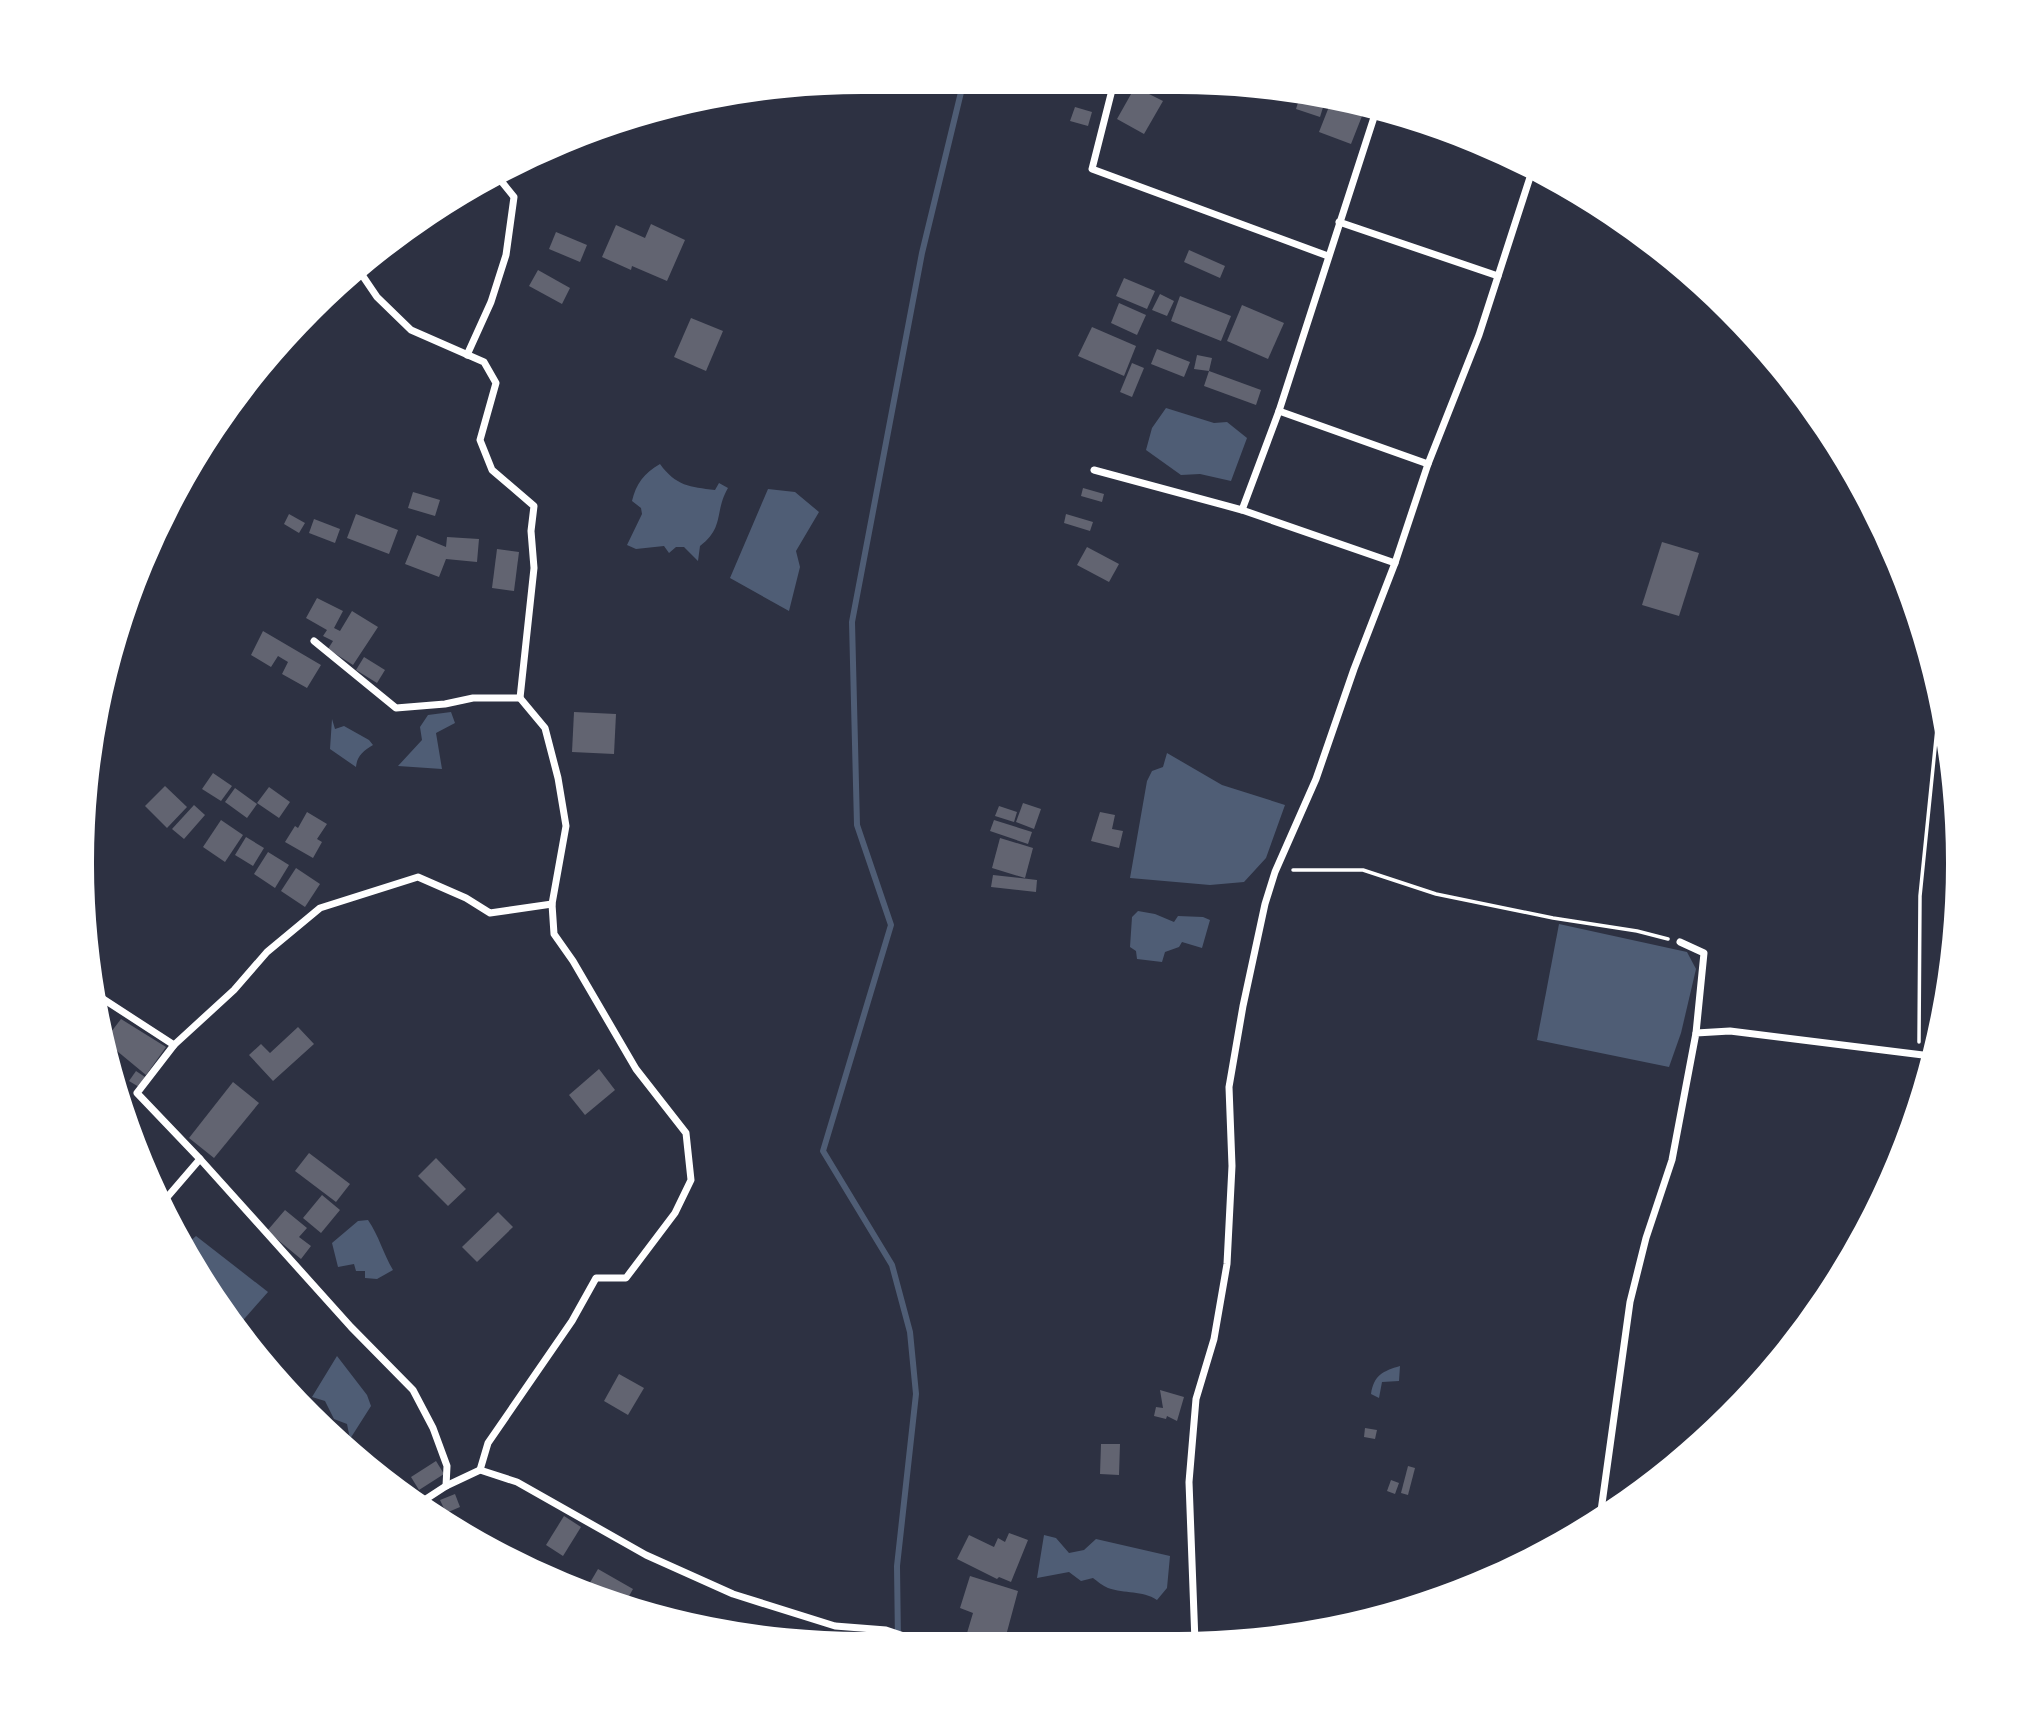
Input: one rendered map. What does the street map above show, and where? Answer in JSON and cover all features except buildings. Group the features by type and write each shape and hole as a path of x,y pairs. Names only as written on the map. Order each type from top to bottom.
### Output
{"street":[{"path":"1111,94 1092,169 1328,256"},
{"path":"1242,510 1279,411 1373,120"},
{"path":"1195,1631 1189,1482 1196,1399 1213,1339 1227,1264 1232,1166 1229,1087 1265,904 1275,872 1316,779 1395,563 1427,464 1475,346 1529,180"},
{"path":"467,355 491,302 506,255 514,197 504,184"},
{"path":"1339,222 1498,276"},
{"path":"364,278 376,297 411,330 484,362 496,383 481,440 492,470 534,506 531,531 534,568 520,698 545,728 558,778 566,827 552,904 554,934 636,1069 686,1133 691,1180 675,1213 626,1278 596,1278 572,1321 488,1443 480,1470"},
{"path":"1279,411 1427,464"},
{"path":"1094,470 1242,510 1395,563"},
{"path":"314,641 396,708 445,704 473,698 520,698"},
{"path":"446,1486 447,1466 433,1428 413,1390 351,1327 137,1093 174,1045 234,990 267,951 320,908 418,877 466,898 490,913 552,904"},
{"path":"1602,1504 1630,1302 1646,1238 1672,1160 1696,1033 1704,953 1681,943"},
{"path":"107,1002 174,1045"},
{"path":"1696,1033 1730,1031 1919,1055"},
{"path":"170,1194 200,1159"},
{"path":"429,1497 480,1470 517,1482 646,1555 733,1594 835,1626 892,1632"}],"path":[{"path":"1919,1055 1920,897 1936,738"},
{"path":"1275,872 1363,870 1436,894 1553,918 1637,931 1681,943"}],"water":[{"path":"1166,408 1214,423 1227,422 1247,438 1231,481 1200,474 1181,475 1146,450 1152,428"},
{"path":"660,464 672,477 684,484 715,490 719,483 728,488 716,526 700,546 698,561 684,547 676,547 669,553 664,546 636,549 627,545 642,514 641,508 632,501 636,489 645,475"},
{"path":"768,489 795,492 819,512 796,551 800,567 789,611 730,578"},
{"path":"451,712 455,723 436,733 442,769 398,766 422,740 420,727 428,715"},
{"path":"332,719 335,729 344,726 373,745 361,754 356,767 330,749"},
{"path":"1167,753 1222,785 1285,805 1266,858 1244,882 1210,885 1130,878 1147,781 1152,771 1163,767"},
{"path":"1138,911 1174,922 1178,916 1203,917 1210,920 1202,948 1182,942 1179,947 1165,952 1162,962 1137,959 1136,951 1130,947 1132,917"},
{"path":"1559,924 1687,952 1696,969 1681,1033 1669,1067 1537,1040"},
{"path":"368,1220 393,1270 377,1279 365,1278 365,1271 356,1271 354,1264 338,1267 332,1243 358,1221"},
{"path":"196,1236 268,1292 244,1319 224,1290 193,1239"},
{"path":"337,1356 367,1395 371,1406 352,1437 347,1424 334,1419 325,1401 312,1397"},
{"path":"1400,1366 1399,1381 1382,1382 1379,1398 1371,1394 1374,1382 1380,1375"},
{"path":"1044,1535 1056,1538 1069,1553 1084,1550 1096,1539 1170,1556 1167,1588 1157,1600 1108,1588 1093,1578 1081,1581 1069,1572 1037,1578"}],"waterway":[{"path":"898,1632 897,1566 916,1394 910,1332 892,1265 823,1151 891,925 857,825 852,622 922,253 961,94"}]}
